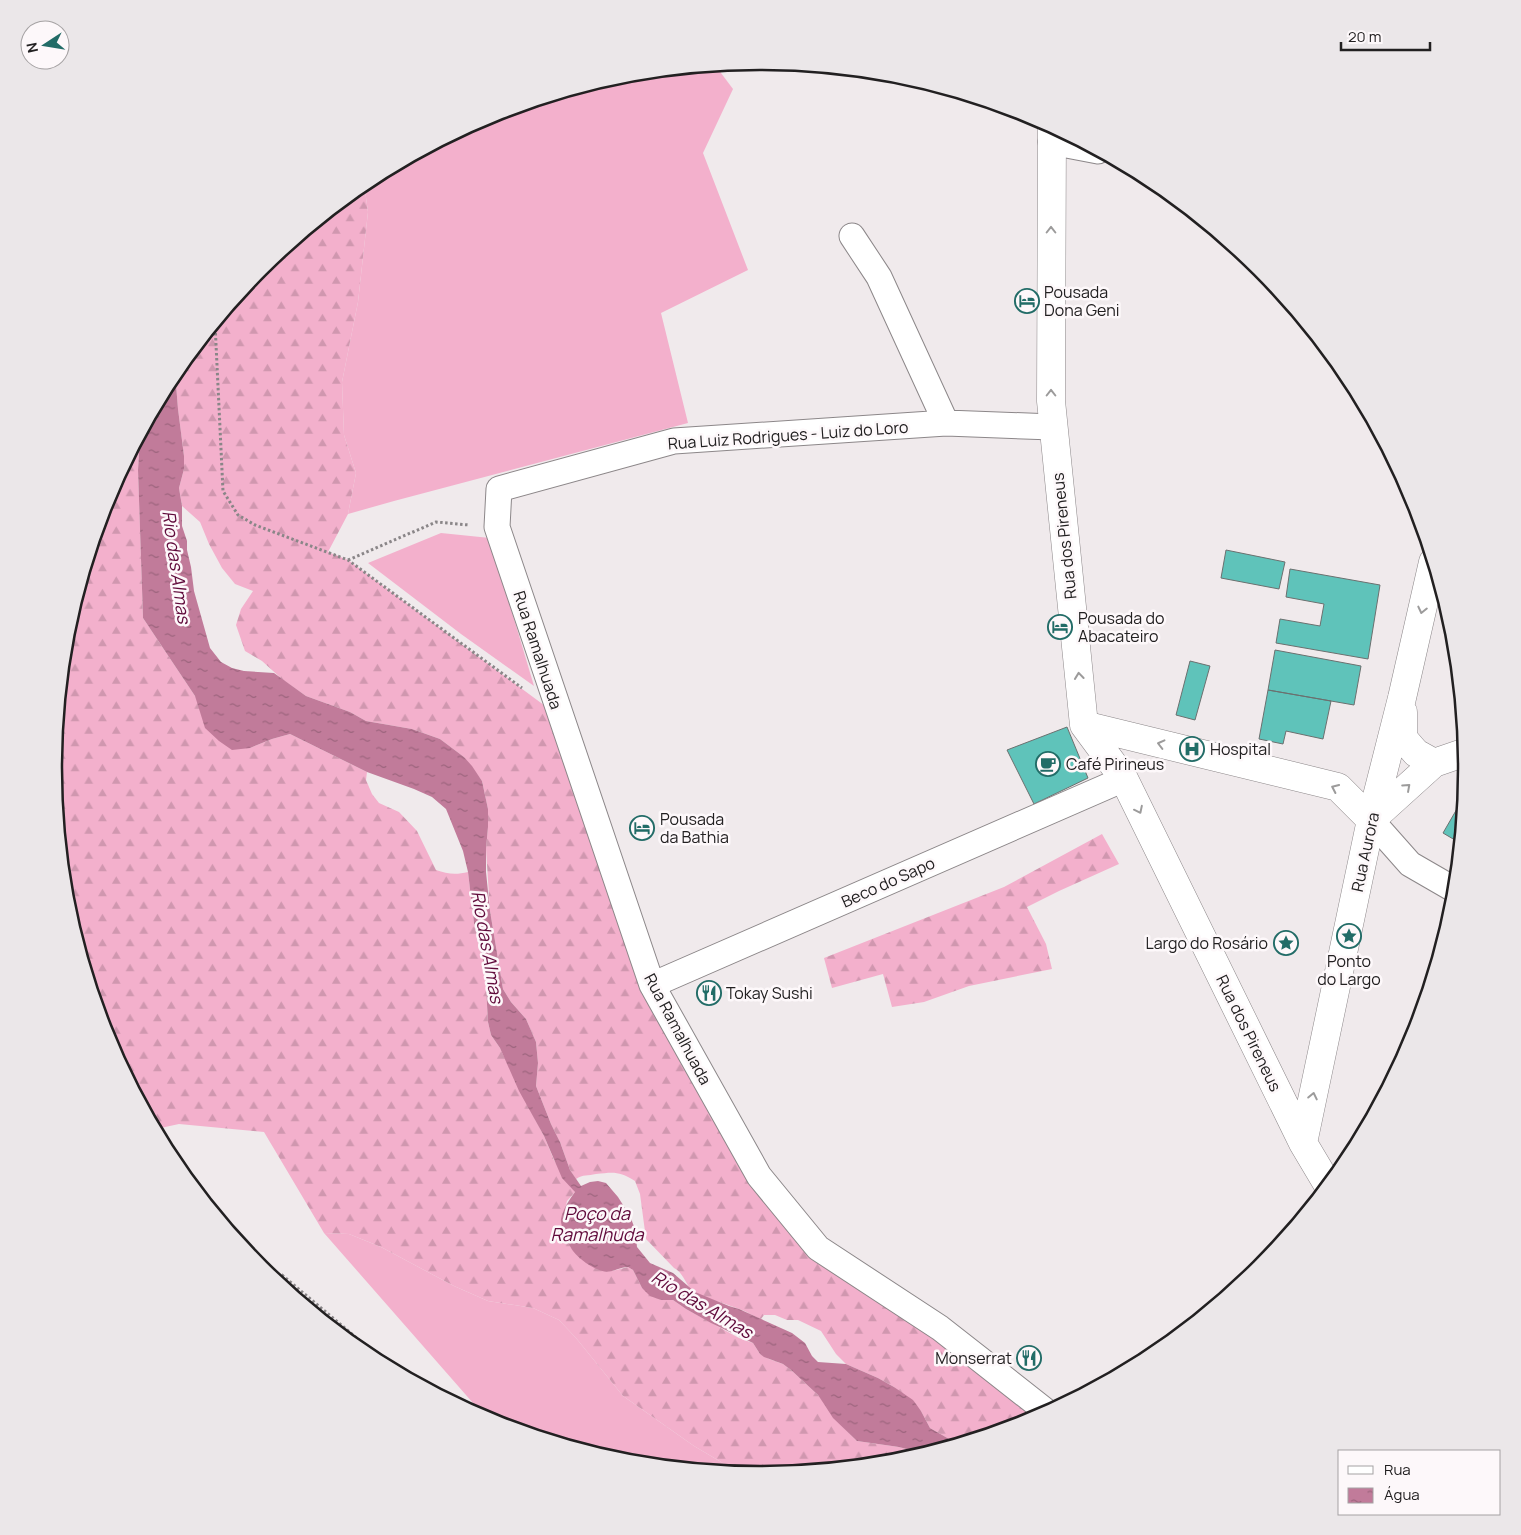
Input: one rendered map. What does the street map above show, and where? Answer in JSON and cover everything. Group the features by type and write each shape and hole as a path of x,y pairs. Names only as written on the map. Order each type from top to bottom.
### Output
{"street":[{"name":"Rua dos Pireneus","path":"1052,134 1051,401 1084,725 1124,779 1303,1143 1324,1178"},
{"path":"852,236 879,277 946,424"},
{"name":"Rua Luiz Rodrigues - Luiz do Loro","path":"499,489 674,441 946,424 1053,427"},
{"name":"Rua Ramalhuada","path":"499,489 497,527 652,985 759,1176 818,1248 940,1328 1040,1407"},
{"name":"Rua Aurora","path":"1303,1143 1371,820 1402,698 1431,573"},
{"path":"1402,698 1403,738 1416,753 1434,763"},
{"path":"1084,725 1338,787 1371,820 1410,864 1448,886"},
{"path":"1371,820 1434,763 1458,755"},
{"name":"Beco do Sapo","path":"652,985 1124,779"}],"path":[{"path":"215,333 223,491 238,515 254,525 348,560 560,717"},
{"path":"348,560 436,522 497,527"},
{"path":"281,1274 344,1326"}],"green space":[{"path":"719,71 733,89 703,153 748,270 661,313 688,423 348,514 356,473 344,435 342,382 358,302 368,212 365,193 373,187 452,141 536,107 580,93 669,75"},
{"path":"365,193 368,212 358,302 342,382 344,435 356,473 348,514 328,552 348,560 560,717 652,985 818,1248 1040,1407 950,1439 930,1428 921,1411 894,1387 846,1364 836,1354 821,1331 798,1320 787,1320 775,1315 764,1315 761,1319 694,1292 680,1273 646,1239 640,1194 635,1181 625,1175 612,1173 583,1176 576,1179 570,1170 536,1086 538,1063 536,1042 526,1019 511,1002 503,989 490,911 486,849 488,809 482,781 464,757 440,739 412,729 366,721 350,712 306,696 283,680 262,661 245,651 236,625 241,609 253,591 235,584 222,568 200,522 182,506 179,488 184,469 184,456 176,386 236,307 300,243"},
{"path":"139,449 138,470 143,618 195,696 250,748 290,734 367,772 366,780 372,794 379,803 399,812 417,831 436,870 452,874 468,872 474,923 485,969 488,1022 491,1035 500,1048 554,1160 575,1192 567,1201 565,1210 612,1271 628,1267 633,1270 642,1288 661,1300 673,1300 739,1338 753,1343 760,1354 783,1364 818,1395 844,1428 857,1441 908,1449 852,1460 806,1464 760,1466 725,1464 694,1446 623,1396 559,1320 533,1308 488,1301 454,1286 381,1247 349,1234 324,1233 264,1132 179,1124 163,1127 156,1116 134,1076 100,992 86,948 76,904 68,859 64,813 62,768 64,722 68,676 76,631 86,587 100,543 116,500"},
{"path":"441,533 490,538 534,686 461,634 368,563"},
{"path":"1102,834 1119,864 1027,907 1046,944 1052,969 969,986 924,1002 892,1007 883,974 832,988 824,958 1004,887"},
{"path":"324,1233 349,1234 381,1247 454,1286 488,1301 533,1308 559,1320 623,1396 694,1446 725,1464 669,1460 580,1442 536,1428 473,1403"}],"water":[{"path":"176,386 184,456 184,469 179,488 182,506 182,526 187,541 194,591 210,648 221,662 232,668 244,671 274,673 306,696 350,712 366,721 412,729 440,739 464,757 482,781 488,809 486,872 490,911 503,989 511,1002 526,1019 536,1042 538,1063 536,1086 570,1170 581,1186 598,1181 606,1183 630,1216 635,1229 637,1247 650,1263 673,1273 695,1292 792,1333 805,1343 812,1356 818,1362 846,1364 894,1387 913,1400 930,1428 950,1439 908,1449 857,1441 833,1418 818,1395 783,1364 760,1354 753,1343 711,1323 673,1300 661,1300 650,1296 642,1288 633,1270 628,1267 609,1272 602,1271 586,1263 573,1251 563,1231 561,1219 566,1205 575,1192 562,1178 544,1136 519,1091 500,1048 491,1035 488,1022 485,969 474,923 468,872 463,851 446,809 432,797 367,772 290,734 250,748 232,750 205,728 195,696 143,618 138,470 139,449"}],"building":[{"path":"1226,550 1285,562 1279,589 1221,578"},
{"path":"1290,569 1380,585 1368,659 1276,643 1280,619 1320,626 1324,604 1286,597"},
{"path":"1275,650 1361,666 1354,705 1268,690"},
{"path":"1190,661 1210,666 1195,720 1176,715"},
{"path":"1268,690 1331,701 1323,739 1286,731 1283,744 1259,739"},
{"name":"Café Pirineus","path":"1067,727 1088,778 1034,804 1007,750"},
{"path":"1457,809 1455,840 1443,833"}],"place":[{"name":"Pousada Dona Geni","path":"1027,301"},
{"name":"Pousada do Abacateiro","path":"1060,627"},
{"name":"Hospital","path":"1192,749"},
{"name":"Café Pirineus","path":"1048,764"},
{"name":"Pousada da Bathia","path":"642,828"},
{"name":"Ponto do Largo","path":"1349,936"},
{"name":"Largo do Rosário","path":"1286,943"},
{"name":"Tokay Sushi","path":"709,993"},
{"name":"Monserrat","path":"1029,1358"}],"water label":[{"name":"Rio das Almas","path":"176,567"},
{"name":"Rio das Almas","path":"487,947"},
{"name":"Poço da Ramalhuda","path":"597,1224"},
{"name":"Rio das Almas","path":"702,1305"}]}
